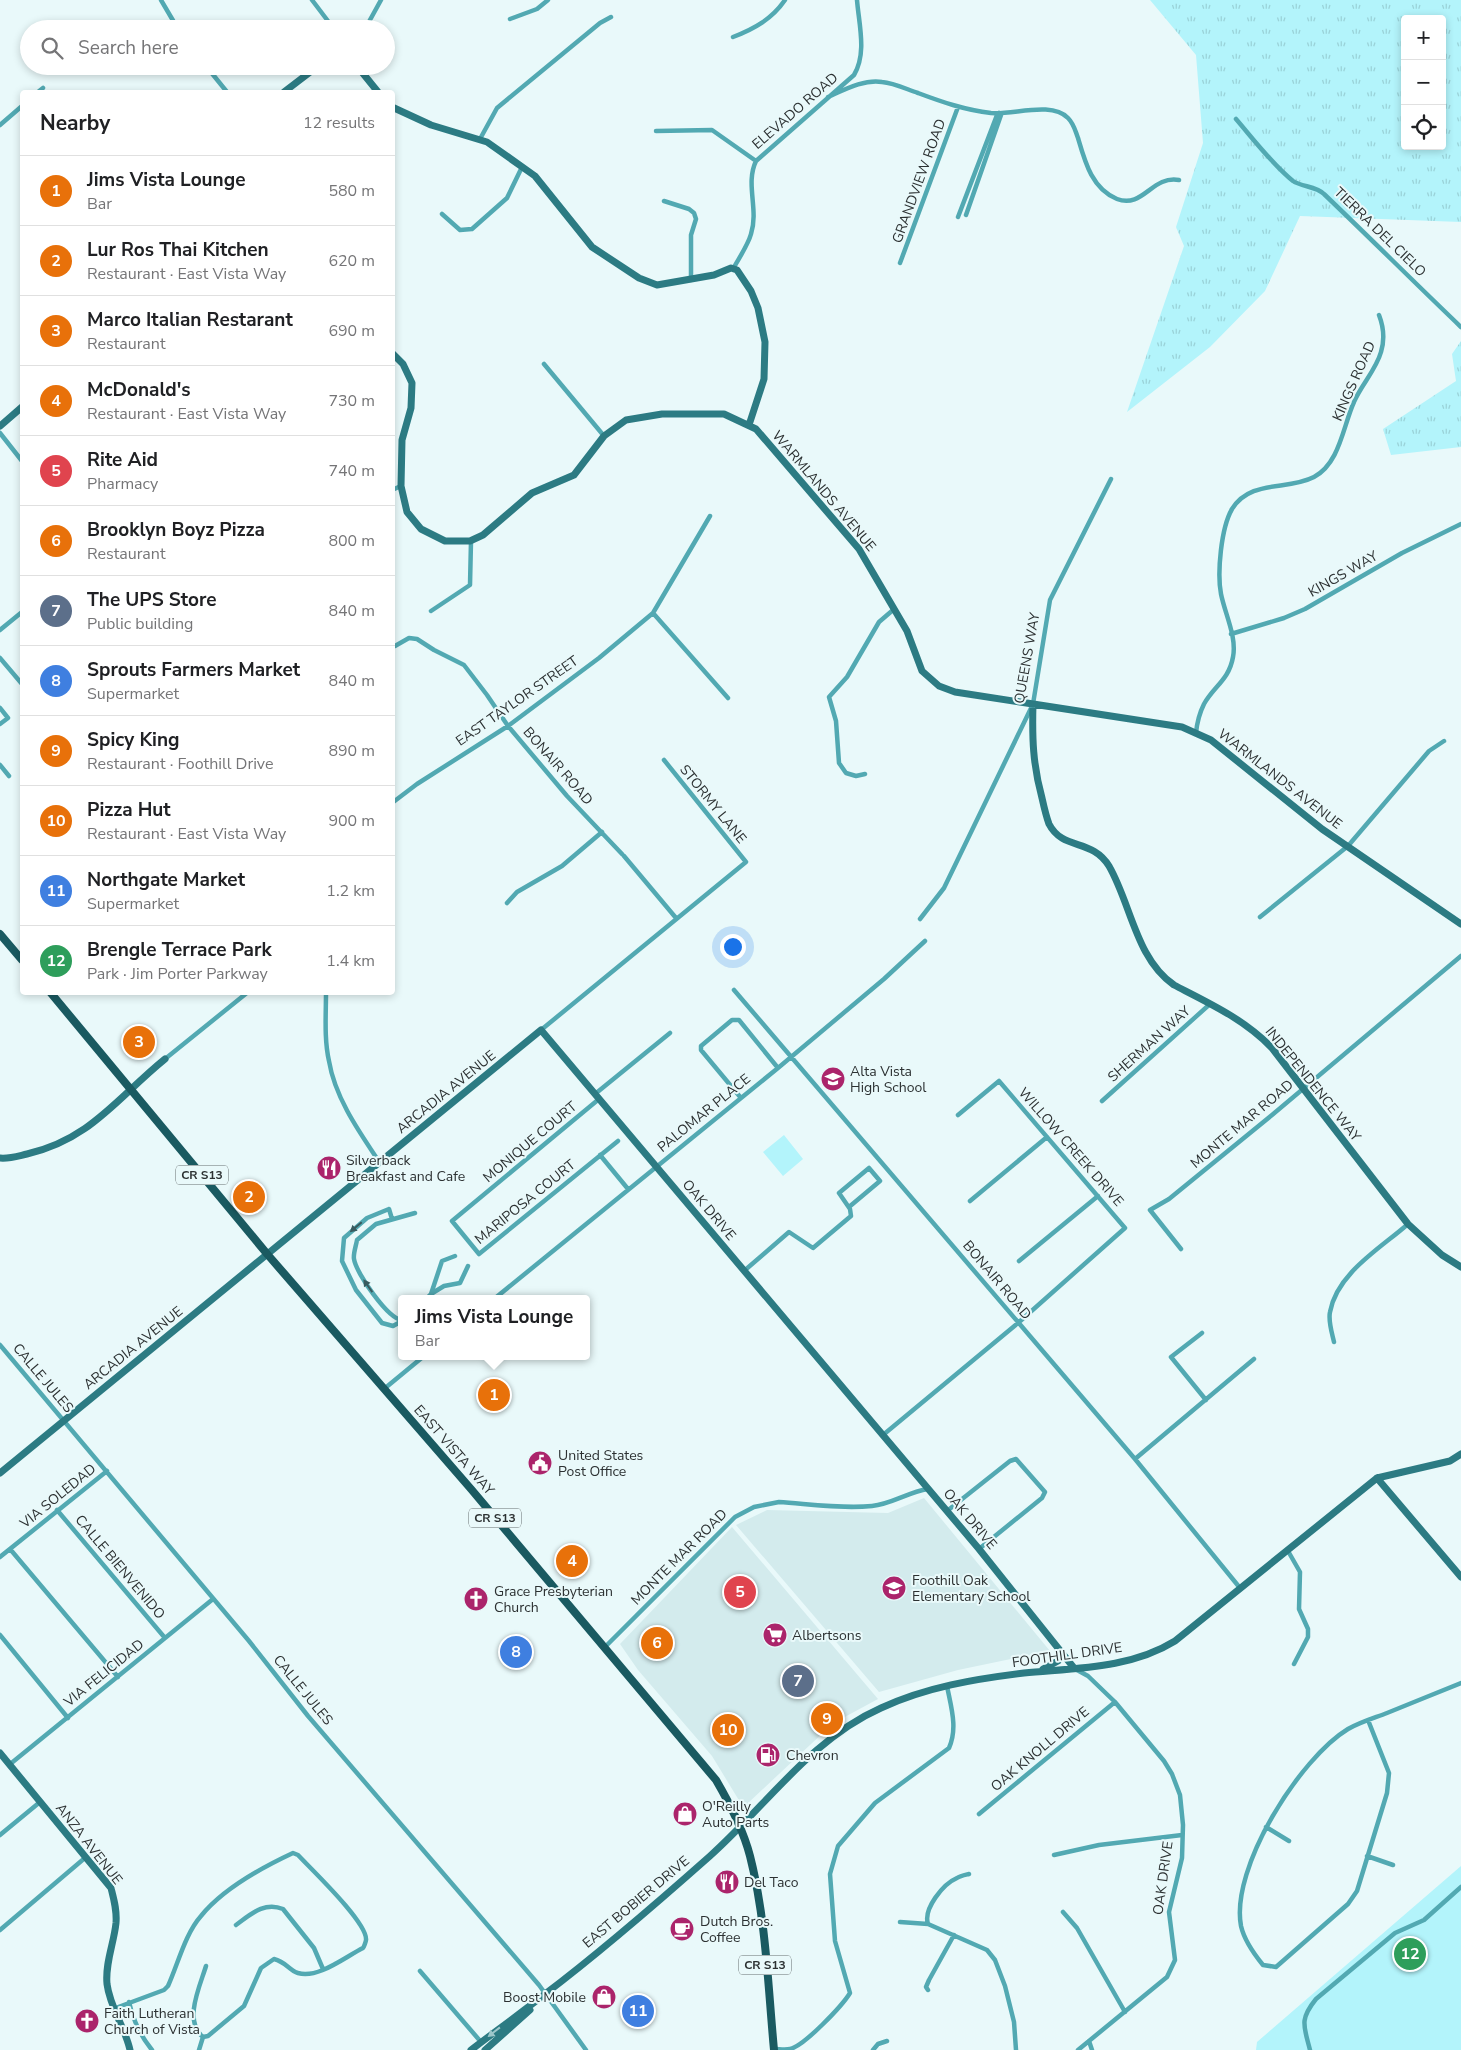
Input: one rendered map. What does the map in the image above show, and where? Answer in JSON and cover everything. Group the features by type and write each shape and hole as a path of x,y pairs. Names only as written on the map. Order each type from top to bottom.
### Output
{"main road":[{"path":"0,934 20,958"},
{"name":"EAST VISTA WAY","path":"52,995 268,1255 706,1767 734,1813 750,1856 759,1898 774,2050"}],"street":[{"path":"161,0 173,20"},
{"path":"312,0 327,20"},
{"path":"369,20 381,0"},
{"path":"510,19 537,9 548,0"},
{"path":"733,36 758,25 773,15 785,0"},
{"name":"ELEVADO ROAD","path":"733,269 751,234 754,212 750,179 756,161 854,75 861,63 862,51 857,0"},
{"path":"480,139 498,108 585,35 611,17"},
{"path":"214,75 226,90"},
{"path":"287,90 306,75"},
{"path":"364,75 376,90"},
{"name":"GRANDVIEW ROAD","path":"828,97 864,83 880,81 958,108 999,113 1045,109 1061,112 1075,126 1090,173 1097,185 1106,194 1120,200 1137,198 1163,180 1178,180"},
{"path":"0,125 20,108"},
{"path":"395,108 431,126 480,139 535,176 592,247 639,278 657,285 691,280 733,269 737,270 751,291 764,332 764,379 749,425"},
{"name":"GRANDVIEW ROAD","path":"900,263 958,108"},
{"path":"966,215 1001,116 999,113"},
{"path":"958,217 999,113"},
{"name":"TIERRA DEL CIELO","path":"1236,119 1289,177 1295,182 1323,192 1361,231 1410,275 1461,327"},
{"path":"656,131 712,130 756,161"},
{"path":"442,214 460,230 472,229 507,198 522,167"},
{"path":"664,201 694,213 696,219 691,235 691,280"},
{"name":"KINGS ROAD","path":"1196,733 1198,719 1205,703 1223,682 1230,670 1234,646 1220,592 1220,571 1225,524 1235,506 1251,491 1313,477 1330,462 1338,446 1354,401 1381,353 1384,339 1379,315"},
{"name":"WARMLANDS AVENUE","path":"395,356 403,364 412,383 411,408 402,440 401,486 408,512 421,529 445,541 470,540 490,531 532,493 574,475 604,436 626,420 662,414 724,414 756,429 859,550 907,631 922,671 938,685 954,692 1125,719 1146,720 1182,727 1196,733 1211,740 1322,829 1461,924"},
{"path":"544,364 604,436"},
{"path":"0,426 20,409"},
{"path":"0,433 20,458"},
{"name":"QUEENS WAY","path":"920,919 944,888 1033,704 1050,600 1111,479"},
{"path":"395,489 401,486"},
{"name":"EAST TAYLOR STREET","path":"395,801 417,784 508,726 599,658 653,613 710,516"},
{"name":"KINGS WAY","path":"1231,634 1284,618 1305,609 1402,553 1461,524"},
{"path":"431,611 470,585 470,540"},
{"path":"865,774 856,776 846,773 839,763 836,720 830,697 847,677 879,622 894,610"},
{"path":"653,613 728,698"},
{"path":"0,630 20,614"},
{"name":"BONAIR ROAD","path":"395,646 409,638 417,638 434,650 464,665 508,726 567,796 623,855 676,918"},
{"path":"0,658 20,682"},
{"name":"INDEPENDENCE WAY","path":"1033,704 1034,766 1048,822 1062,839 1085,845 1099,852 1109,866 1150,960 1167,980 1242,1020 1259,1034 1408,1224 1442,1255 1461,1266"},
{"path":"0,708 8,718 0,724"},
{"path":"1260,917 1348,846 1429,751 1444,741"},
{"name":"STORMY LANE","path":"664,760 746,862"},
{"path":"0,765 10,776"},
{"path":"507,903 517,892 562,866 602,832"},
{"name":"ARCADIA AVENUE","path":"0,1473 746,862"},
{"name":"PALOMAR PLACE","path":"499,1295 778,1068 884,979 925,941"},
{"name":"MONTE MAR ROAD","path":"1181,1249 1150,1210 1169,1198 1461,956"},
{"name":"BONAIR ROAD","path":"734,990 1135,1460 1240,1588"},
{"path":"0,1158 46,1150 79,1134 132,1091 144,1077 165,1059 244,995"},
{"path":"326,995 328,1061 348,1112 380,1163"},
{"name":"SHERMAN WAY","path":"1102,1101 1210,1004"},
{"path":"741,1098 701,1050 701,1046 732,1020 739,1020 778,1068"},
{"name":"OAK DRIVE","path":"541,1030 979,1549 1074,1668 1088,1676 1114,1702 1172,1774 1180,1795 1182,1835 1182,1858 1169,1912 1175,1960 1174,1967 1167,1977 1078,2050"},
{"name":"MONIQUE COURT","path":"452,1221 670,1033"},
{"name":"WILLOW CREEK DRIVE","path":"958,1115 999,1081 1125,1228 1018,1323"},
{"path":"970,1201 1047,1137"},
{"name":"MARIPOSA COURT","path":"452,1221 479,1254 618,1141"},
{"path":"600,1155 628,1189"},
{"path":"744,1271 789,1232 813,1248 851,1216 849,1207 839,1193 869,1168 880,1181 849,1207"},
{"path":"1019,1262 1098,1196"},
{"path":"392,1219 388,1209 375,1214 346,1236 342,1261 359,1294 382,1323 393,1326 398,1323"},
{"path":"398,1318 390,1315 367,1285 354,1261 358,1238 376,1224 415,1213"},
{"path":"1334,1342 1330,1313 1334,1298 1346,1278 1408,1224"},
{"path":"431,1294 442,1261 455,1256"},
{"path":"431,1294 439,1288 460,1283 468,1266"},
{"path":"883,1435 1018,1323"},
{"path":"1202,1333 1172,1357 1206,1400"},
{"name":"CALLE JULES","path":"0,1344 308,1716 546,1994 586,2050"},
{"path":"384,1389 419,1360"},
{"path":"1135,1460 1254,1360"},
{"path":"1461,1454 1450,1462 1377,1478 1461,1577"},
{"path":"947,1512 1010,1461 1016,1459 1045,1492 1042,1498 979,1549"},
{"name":"VIA SOLEDAD","path":"0,1557 106,1470"},
{"name":"FOOTHILL DRIVE","path":"740,1828 794,1771 842,1730 879,1709 916,1693 947,1686 1036,1672 1106,1664 1152,1654 1174,1641 1288,1551 1363,1487 1377,1478"},
{"name":"MONTE MAR ROAD","path":"605,1648 720,1531 744,1510 767,1503 779,1502 873,1506 895,1500 916,1491 928,1489"},
{"name":"CALLE BIENVENIDO","path":"57,1510 165,1638"},
{"path":"10,1549 118,1677"},
{"path":"1288,1551 1300,1572 1299,1609 1308,1629 1308,1638 1294,1664"},
{"name":"VIA FELICIDAD","path":"9,1765 213,1599"},
{"path":"0,1635 68,1718"},
{"path":"1036,1672 1053,1665 1059,1658 1060,1651"},
{"path":"1368,1720 1389,1773 1387,1794 1356,1891 1348,1904 1276,1967 1263,1965 1254,1955 1241,1927 1241,1894 1245,1878 1266,1828 1280,1803 1327,1746 1348,1729 1368,1720 1461,1683"},
{"path":"774,2050 790,2049 804,2041 843,2004 850,1993 835,1941 830,1874 838,1846 875,1803 948,1748 954,1737 954,1720 947,1686"},
{"name":"OAK KNOLL DRIVE","path":"979,1814 1114,1702"},
{"name":"ANZA AVENUE","path":"0,1753 111,1888 116,1906 116,1923 107,1972 107,1984 113,2009 127,2037 130,2050"},
{"path":"0,1835 40,1802"},
{"name":"EAST BOBIER DRIVE","path":"485,2050 546,1994 740,1828"},
{"path":"1266,1828 1289,1841"},
{"path":"1054,1855 1099,1845 1182,1835"},
{"path":"113,2009 164,1990 168,1986 193,1927 200,1916 216,1900 269,1864 293,1853 298,1855 347,1906 367,1941 363,1948 310,1974 296,1972 286,1963 274,1959 261,1968 244,2006 208,2036 203,2037"},
{"path":"1367,1856 1393,1865"},
{"path":"0,1930 86,1857"},
{"path":"928,1924 927,1916 943,1888 957,1878 969,1874"},
{"path":"1310,2050 1303,2023 1308,2008 1316,1999 1394,1933 1424,1920 1461,1887"},
{"path":"236,1925 258,1909 268,1906 283,1909 314,1948 323,1969"},
{"path":"1063,1912 1078,1928 1125,2012"},
{"path":"900,1922 928,1924 976,1943 987,1950 995,1960 1005,1986 1014,2022 1016,2050"},
{"path":"928,1990 926,1987 929,1980 954,1935"},
{"path":"203,2037 196,2029 193,2016 206,1966"},
{"path":"420,1971 481,2042"},
{"name":"EAST BOBIER DRIVE","path":"471,2050 546,1994"},
{"path":"130,2002 134,2023 152,2050"},
{"path":"199,2050 203,2037"},
{"path":"873,2050 878,2044 887,2041"},
{"path":"1089,2041 1092,2050"}],"shaded area":[{"name":"Foothill Oak Elementary School","path":"924,1498 1050,1651 958,1670 879,1692 736,1525 767,1510 888,1513"},
{"path":"732,1527 878,1699 841,1719 826,1730 747,1804 740,1802 712,1756 638,1670 620,1644"}],"green space":[{"path":"1150,0 1461,0 1461,222 1300,216 1265,291 1210,347 1127,412 1184,246 1176,227 1203,143 1196,55"},
{"path":"1461,341 1461,447 1391,455 1383,429 1456,381 1452,354"},
{"path":"784,1135 803,1159 783,1176 763,1152"},
{"path":"1461,1866 1461,2050 1256,2050 1257,2042"}],"place":[{"name":"Marco Italian Restarant","path":"139,1042"},
{"name":"Alta Vista High School","path":"833,1079"},
{"name":"Silverback Breakfast and Cafe","path":"329,1168"},
{"name":"Lur Ros Thai Kitchen","path":"249,1197"},
{"name":"Jims Vista Lounge","path":"494,1395"},
{"name":"United States Post Office","path":"540,1463"},
{"name":"McDonald's","path":"572,1561"},
{"name":"Foothill Oak Elementary School","path":"894,1588"},
{"name":"Rite Aid","path":"740,1592"},
{"name":"Grace Presbyterian Church","path":"476,1599"},
{"name":"Albertsons","path":"775,1635"},
{"name":"Brooklyn Boyz Pizza","path":"657,1643"},
{"name":"Sprouts Farmers Market","path":"516,1652"},
{"name":"The UPS Store","path":"798,1681"},
{"name":"Spicy King","path":"827,1719"},
{"name":"Pizza Hut","path":"728,1730"},
{"name":"Chevron","path":"768,1755"},
{"name":"O'Reilly Auto Parts","path":"685,1814"},
{"name":"Del Taco","path":"727,1882"},
{"name":"Dutch Bros. Coffee","path":"682,1929"},
{"name":"Brengle Terrace Park","path":"1410,1954"},
{"name":"Boost Mobile","path":"604,1997"},
{"name":"Northgate Market","path":"638,2011"},
{"name":"Faith Lutheran Church of Vista","path":"87,2021"}]}
